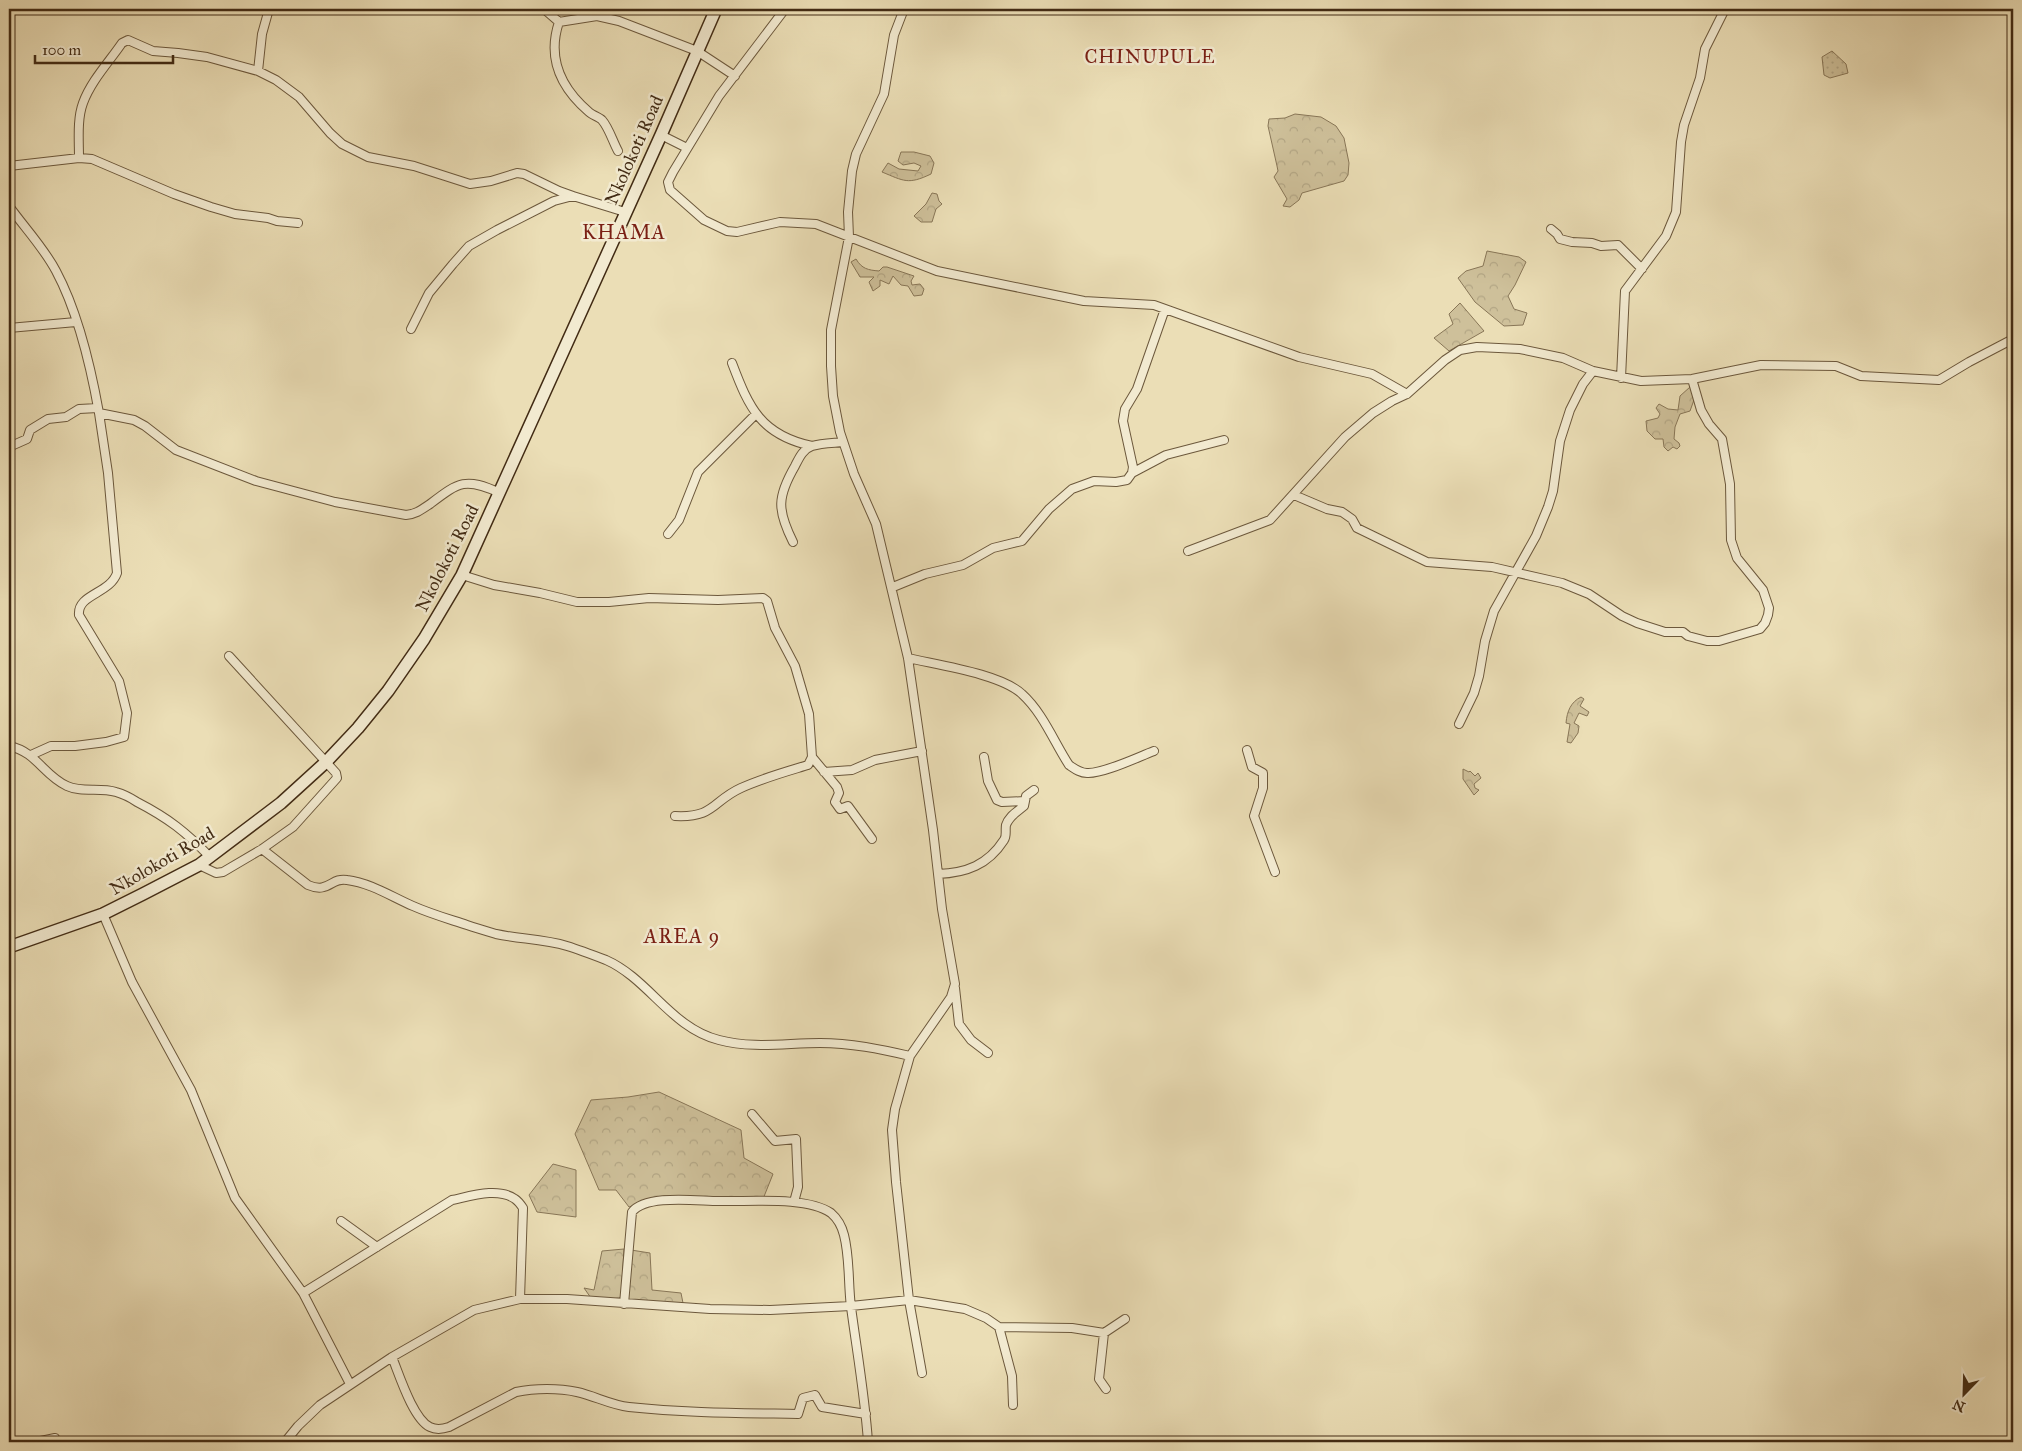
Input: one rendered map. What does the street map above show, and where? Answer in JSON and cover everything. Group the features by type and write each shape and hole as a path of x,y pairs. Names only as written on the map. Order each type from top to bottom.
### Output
{"main road":[{"name":"Nkolokoti Road","path":"9,947 103,914 199,865 281,803 326,762 358,728 388,691 424,640 462,575 716,9"}],"street":[{"path":"258,71 262,34 268,9"},
{"path":"544,9 559,22 597,16 607,18 697,51 734,76"},
{"path":"785,9 719,96 668,182 670,190 704,220 717,228 737,232 780,222 816,224 937,271 1084,301 1128,302 1154,305 1299,357 1372,374 1407,394"},
{"path":"904,9 894,35 884,94 856,154 852,171 848,212 849,237 831,330 833,396 843,442 854,474 876,524 908,658 959,1024 971,1040 988,1053"},
{"path":"1621,378 1625,291 1666,236 1674,217 1678,197 1681,142 1684,125 1700,78 1705,49 1725,9"},
{"path":"559,22 554,37 556,67 572,96 590,114 602,120 618,152"},
{"path":"79,158 81,114 84,102 93,85 125,41 131,41 153,51 178,52 258,71 276,80 300,97 342,144 368,157 414,166 470,184 491,181 517,173 524,174 559,191 625,212"},
{"path":"661,135 687,148"},
{"path":"9,166 79,158 106,163 174,194 210,207 235,214 298,223"},
{"path":"411,329 430,293 469,246 554,201 573,196"},
{"path":"9,206 56,270 92,371 108,473 117,573 110,586 81,604 79,615 119,681 127,713 124,736 106,742 75,746 51,746 31,755"},
{"path":"1551,229 1560,239 1572,242 1592,243 1601,246 1618,245 1642,268"},
{"path":"1132,472 1123,421 1126,409 1137,388 1165,309"},
{"path":"9,328 76,322"},
{"path":"1188,551 1270,520 1345,437 1373,413 1407,394 1460,350 1476,347 1505,347 1563,358 1593,371 1621,378 1656,381 1692,379 1750,366 1773,365 1836,366 1861,376 1939,380 2013,339"},
{"path":"732,363 750,407 756,414 775,432 790,440 812,446"},
{"path":"1459,724 1479,676 1485,641 1494,611 1536,536 1548,507 1559,458 1560,441 1570,410 1583,384 1593,371"},
{"path":"1294,494 1327,509 1342,512 1352,519 1358,528 1427,562 1492,567 1562,583 1589,594 1630,620 1666,632 1683,632 1697,640 1719,641 1760,629 1765,623 1768,608 1763,590 1737,558 1732,547 1730,484 1722,439 1709,424 1701,410 1692,379"},
{"path":"9,447 27,439 30,430 48,419 66,417 80,409 99,411 134,420 145,426 176,450 256,482 335,502 406,515 416,514 453,487 465,483 477,483 500,493"},
{"path":"668,534 679,520 698,472 756,414"},
{"path":"892,587 925,574 963,565 993,548 1022,541 1049,509 1072,490 1094,481 1116,482 1127,480 1132,472 1166,455 1224,440"},
{"path":"792,542 786,529 780,495 785,483 803,451 812,446 843,442"},
{"path":"462,575 494,585 577,602 609,602 648,598 710,600 763,598 767,601 775,628 795,666 809,714 812,757 808,765 783,771 728,794 712,810 703,814 688,817 675,816"},
{"path":"199,865 216,872 223,872 262,850 293,827 335,781 336,774 326,762 229,656"},
{"path":"908,658 971,672 999,681 1021,692 1032,705 1069,765 1079,771 1087,773 1103,770 1154,751"},
{"path":"9,746 22,749 31,755 50,775 68,787 79,790 99,789 117,792 162,815 182,830 210,857"},
{"path":"1247,750 1252,767 1263,773 1263,788 1254,816 1275,872"},
{"path":"824,772 852,770 875,760 922,752"},
{"path":"812,757 837,787 839,793 835,802 840,809 848,806 872,839"},
{"path":"984,757 988,781 997,800 1002,802 1025,801"},
{"path":"938,874 967,871 981,864 1005,838 1006,824 1016,811 1024,806 1026,796 1034,790"},
{"path":"262,850 308,885 316,888 322,889 342,880 347,880 378,889 413,906 454,921 496,934 566,945 608,961 660,1000 687,1027 696,1033 718,1040 753,1046 819,1043 854,1044 910,1056"},
{"path":"103,914 132,982 191,1090 235,1198 303,1293 350,1384"},
{"path":"922,1373 909,1300 892,1130 894,1109 910,1056 951,997 954,984"},
{"path":"752,1114 775,1141 796,1139 798,1187 794,1202"},
{"path":"303,1293 452,1200 479,1194 501,1194 516,1199 523,1208 520,1299"},
{"path":"624,1304 632,1212 640,1205 665,1200 794,1202 820,1208 833,1214 838,1220 846,1246 851,1306 868,1442"},
{"path":"341,1221 377,1247"},
{"path":"285,1442 298,1426 320,1405 392,1357 474,1310 520,1299 770,1310 851,1306 909,1300 965,1309 986,1318 999,1327 1072,1328 1104,1333 1126,1319"},
{"path":"999,1327 1012,1376 1013,1405"},
{"path":"1104,1333 1099,1379 1106,1389"},
{"path":"392,1357 418,1416 431,1428 449,1427 516,1392 528,1390 576,1391 608,1403 626,1407 707,1414 798,1414 803,1398 815,1396 822,1407 866,1414"},
{"path":"36,1442 55,1438"}],"green space":[{"path":"1832,51 1846,64 1848,73 1830,78 1824,75 1822,57"},
{"path":"1295,114 1321,117 1336,126 1344,138 1349,163 1348,175 1344,181 1302,193 1299,200 1290,207 1283,206 1287,199 1274,177 1278,171 1268,126 1269,119 1285,118"},
{"path":"901,152 914,152 930,156 934,163 931,174 911,181 896,178 882,172 888,163 899,169 918,171 921,166 914,163 903,165 898,161"},
{"path":"932,193 937,194 942,204 936,209 932,222 921,222 914,216 926,204"},
{"path":"1487,251 1519,257 1526,262 1508,296 1514,309 1527,313 1523,325 1504,326 1475,302 1458,278 1466,271 1483,266"},
{"path":"856,259 863,267 868,269 879,271 883,267 887,267 914,276 911,281 912,285 920,284 924,289 922,295 914,296 908,286 901,285 893,276 889,284 880,280 880,286 873,291 869,282 874,277 860,277 851,262"},
{"path":"1460,303 1484,331 1449,351 1434,338 1453,324 1449,314"},
{"path":"1690,387 1695,397 1690,411 1680,414 1675,427 1674,439 1680,446 1677,449 1673,447 1668,451 1664,447 1663,439 1655,439 1647,431 1646,421 1658,418 1660,414 1656,408 1659,404 1668,409 1678,410 1680,396"},
{"path":"1581,697 1584,699 1580,706 1589,712 1587,716 1579,713 1574,723 1579,726 1578,733 1571,743 1567,742 1570,724 1566,723 1567,715 1572,704"},
{"path":"1463,769 1470,771 1475,776 1478,773 1481,778 1474,784 1475,788 1479,790 1474,795 1463,779"},
{"path":"659,1092 741,1130 744,1158 773,1174 763,1199 664,1196 629,1207 616,1190 599,1190 575,1134 591,1100"},
{"path":"553,1164 576,1170 576,1217 537,1212 529,1195"},
{"path":"624,1249 621,1300 591,1298 584,1288 594,1290 602,1251"},
{"path":"631,1250 650,1253 652,1290 681,1293 683,1303 628,1300"}],"district":[{"name":"CHINUPULE","path":"1150,56"},
{"name":"KHAMA","path":"624,232"},
{"name":"AREA 9","path":"682,936"}]}
